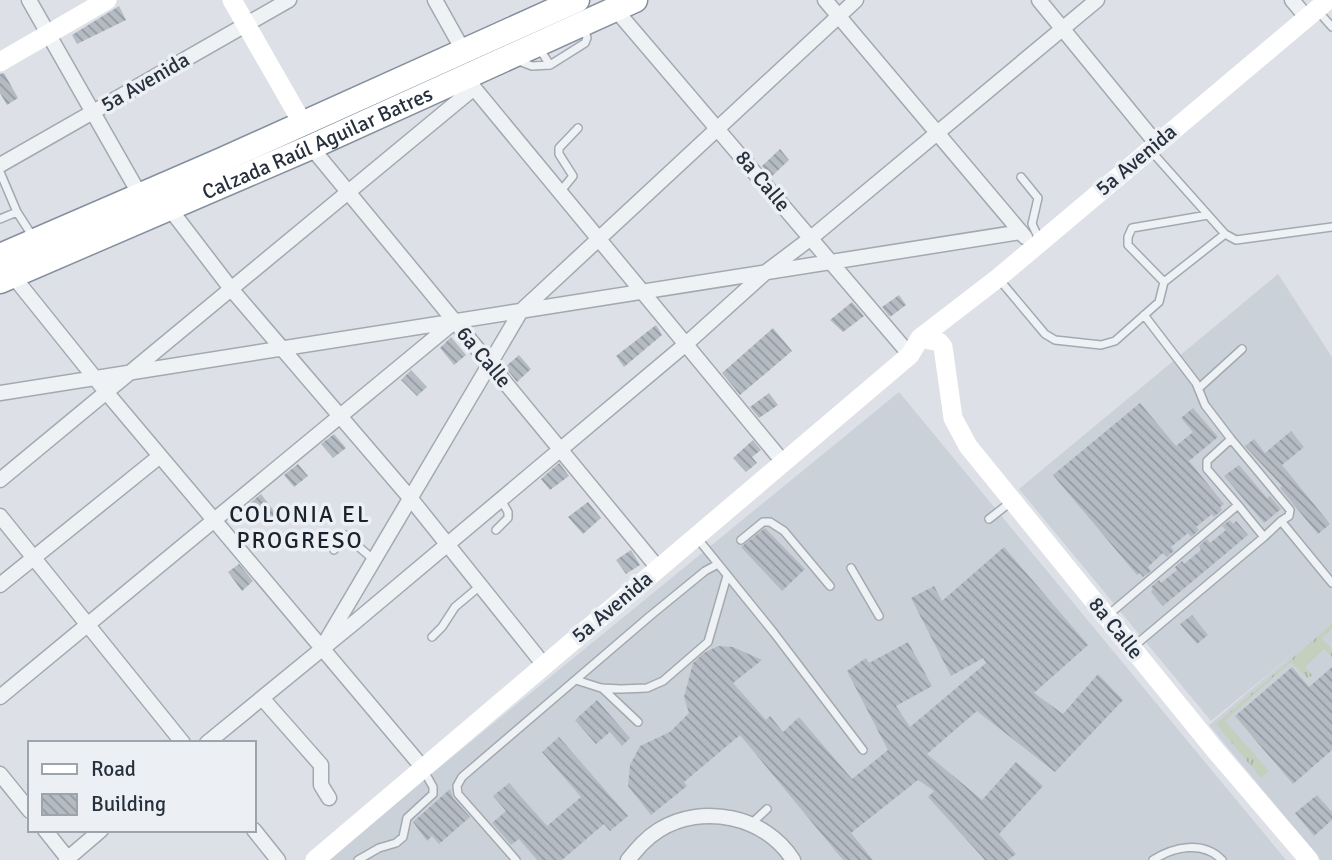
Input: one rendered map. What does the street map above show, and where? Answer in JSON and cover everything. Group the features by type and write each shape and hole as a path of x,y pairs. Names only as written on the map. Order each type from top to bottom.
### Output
{"highway":[{"name":"Calzada Raúl Aguilar Batres","path":"469,71 552,7 580,12 625,4"},
{"name":"Calzada Raúl Aguilar Batres","path":"4,271 35,241 140,195 307,135 469,71 513,56 543,55 580,12"},
{"name":"Calzada Raúl Aguilar Batres","path":"4,271 170,209 307,135"}],"street":[{"path":"29,0 140,195"},
{"path":"0,62 107,0"},
{"name":"6a Calle","path":"232,0 307,135 349,193 658,568"},
{"name":"5a Avenida","path":"0,165 289,0"},
{"path":"435,0 469,71 560,192 783,462"},
{"path":"825,0 1032,240"},
{"path":"322,648 521,311 856,0"},
{"path":"1039,0 1153,146"},
{"path":"209,741 561,450 766,272 811,238 1097,0"},
{"path":"1292,0 1317,9"},
{"name":"8a Calle","path":"625,4 718,129 831,262 938,365 947,384 953,418 968,446 1224,761 1309,860"},
{"name":"5a Avenida","path":"315,860 695,536 923,348 944,319 998,278 1032,240 1153,146 1317,9"},
{"path":"0,480 349,193 469,71"},
{"path":"170,209 232,290 411,499 544,665"},
{"path":"0,393 831,262 1032,240"},
{"path":"4,271 423,768"},
{"path":"0,697 455,321"},
{"path":"0,585 160,456"},
{"path":"0,516 181,741"},
{"path":"262,698 321,765 321,785 329,798"},
{"path":"0,774 28,809"},
{"path":"628,860 641,844 660,829 682,820 705,816 729,817 751,824 772,836 793,860"},
{"path":"47,832 67,859 99,832"},
{"path":"256,832 278,860"}],"lane":[{"path":"1317,9 1332,27"},
{"path":"560,192 573,176 559,154 559,148 578,128"},
{"path":"1153,146 1224,234 1242,240 1332,227"},
{"path":"0,172 17,212 35,241"},
{"path":"1021,177 1038,198 1032,224 1032,240"},
{"path":"0,219 17,212"},
{"path":"1164,282 1128,245 1132,228 1208,215"},
{"path":"998,278 1045,334 1055,340 1101,345 1115,341 1144,316 1159,302 1164,282 1224,234"},
{"path":"1132,647 1289,516 1290,510 1205,405 1199,388 1144,316"},
{"path":"1199,388 1242,349"},
{"path":"1231,439 1207,461 1207,469 1264,537"},
{"path":"496,530 508,518 508,512 500,499"},
{"path":"989,519 1012,501"},
{"path":"1107,617 1238,505"},
{"path":"741,540 764,522 775,524 830,586"},
{"path":"1281,522 1332,583"},
{"path":"334,550 340,537 345,535 374,561"},
{"path":"695,536 774,633 863,750"},
{"path":"516,860 458,794 457,786 463,777 650,616 705,571 718,564"},
{"path":"851,568 879,616"},
{"path":"576,680 601,688 647,688 663,681 702,650 713,634 727,576"},
{"path":"432,637 455,607 480,586"},
{"path":"601,688 638,722"},
{"path":"358,860 379,848 396,844 403,838 407,818 433,794 433,787 423,768"},
{"path":"751,824 767,809"},
{"path":"1153,860 1166,852 1185,847 1209,851 1222,860"}],"shaded area":[{"path":"1278,274 1332,357 1332,860 1321,860 1209,725 1293,654 1211,721 1019,489"},
{"path":"899,392 1286,860 328,860 402,798"}],"green space":[{"path":"1332,624 1332,629 1322,638 1332,649 1332,657 1324,649 1305,667 1312,675 1308,679 1291,662 1225,721 1269,771 1261,778 1216,724"}],"building":[{"path":"119,6 126,20 77,44 72,35"},
{"path":"4,73 18,98 7,105 0,93 0,74"},
{"path":"780,149 789,160 771,177 762,166"},
{"path":"899,295 906,305 890,317 882,307"},
{"path":"852,302 864,316 843,332 830,320"},
{"path":"656,325 662,335 624,367 616,356"},
{"path":"773,328 792,351 740,395 722,373"},
{"path":"451,337 466,355 454,365 440,348"},
{"path":"519,355 531,369 517,382 505,367"},
{"path":"411,370 427,387 417,396 401,380"},
{"path":"769,393 778,405 759,418 750,407"},
{"path":"1140,403 1176,446 1193,432 1181,418 1193,408 1218,437 1189,461 1224,504 1214,517 1212,514 1196,527 1199,530 1191,537 1188,533 1171,547 1174,551 1167,557 1163,553 1148,567 1151,571 1143,577 1140,573 1137,575 1053,475"},
{"path":"1291,431 1304,447 1282,465 1330,524 1318,534 1280,488 1282,486 1245,446 1254,439 1265,453"},
{"path":"334,434 346,448 333,458 321,444"},
{"path":"753,440 761,450 752,457 757,463 746,472 733,458"},
{"path":"559,463 569,476 550,490 541,479"},
{"path":"298,464 308,476 294,487 284,475"},
{"path":"1239,465 1267,498 1270,496 1281,509 1264,523 1224,476"},
{"path":"261,494 277,515 265,524 249,504"},
{"path":"588,502 601,518 583,534 568,517"},
{"path":"1230,520 1233,524 1236,521 1248,535 1163,606 1151,592 1151,587 1159,580 1161,583 1177,570 1175,567 1182,561 1184,564 1201,550 1199,546 1207,539 1210,543 1226,530 1222,526"},
{"path":"765,528 805,569 782,591 741,547"},
{"path":"1004,547 1088,645 1034,693 1063,714 1098,674 1123,700 1055,772 977,711 927,754 982,800 1016,762 1043,786 999,834 1016,854 1008,860 985,860 928,797 934,791 918,780 851,833 873,860 843,860 740,735 684,782 687,786 651,815 628,786 630,765 640,746 670,732 689,713 684,697 693,663 718,646 733,647 762,660 733,683 766,720 770,716 783,732 799,717 852,779 888,750 847,671 866,658 869,663 908,642 932,686 896,706 910,727 986,663 983,658 951,676 911,598 934,586 942,601"},
{"path":"631,550 640,565 626,574 616,560"},
{"path":"239,564 253,581 242,591 228,572"},
{"path":"1192,615 1208,635 1197,644 1180,624"},
{"path":"1292,667 1309,687 1332,667 1332,750 1293,784 1235,716"},
{"path":"597,700 630,738 622,746 610,732 596,744 575,720"},
{"path":"559,737 628,816 610,831 604,824 562,860 537,860 519,839 511,845 492,823 506,811 493,796 509,783 547,826 581,797 542,752"},
{"path":"450,789 453,798 470,817 439,844 432,836 427,841 413,822"},
{"path":"1317,795 1332,812 1332,820 1314,836 1295,813"}],"district":[{"name":"COLONIA EL PROGRESO","path":"300,527"}]}
